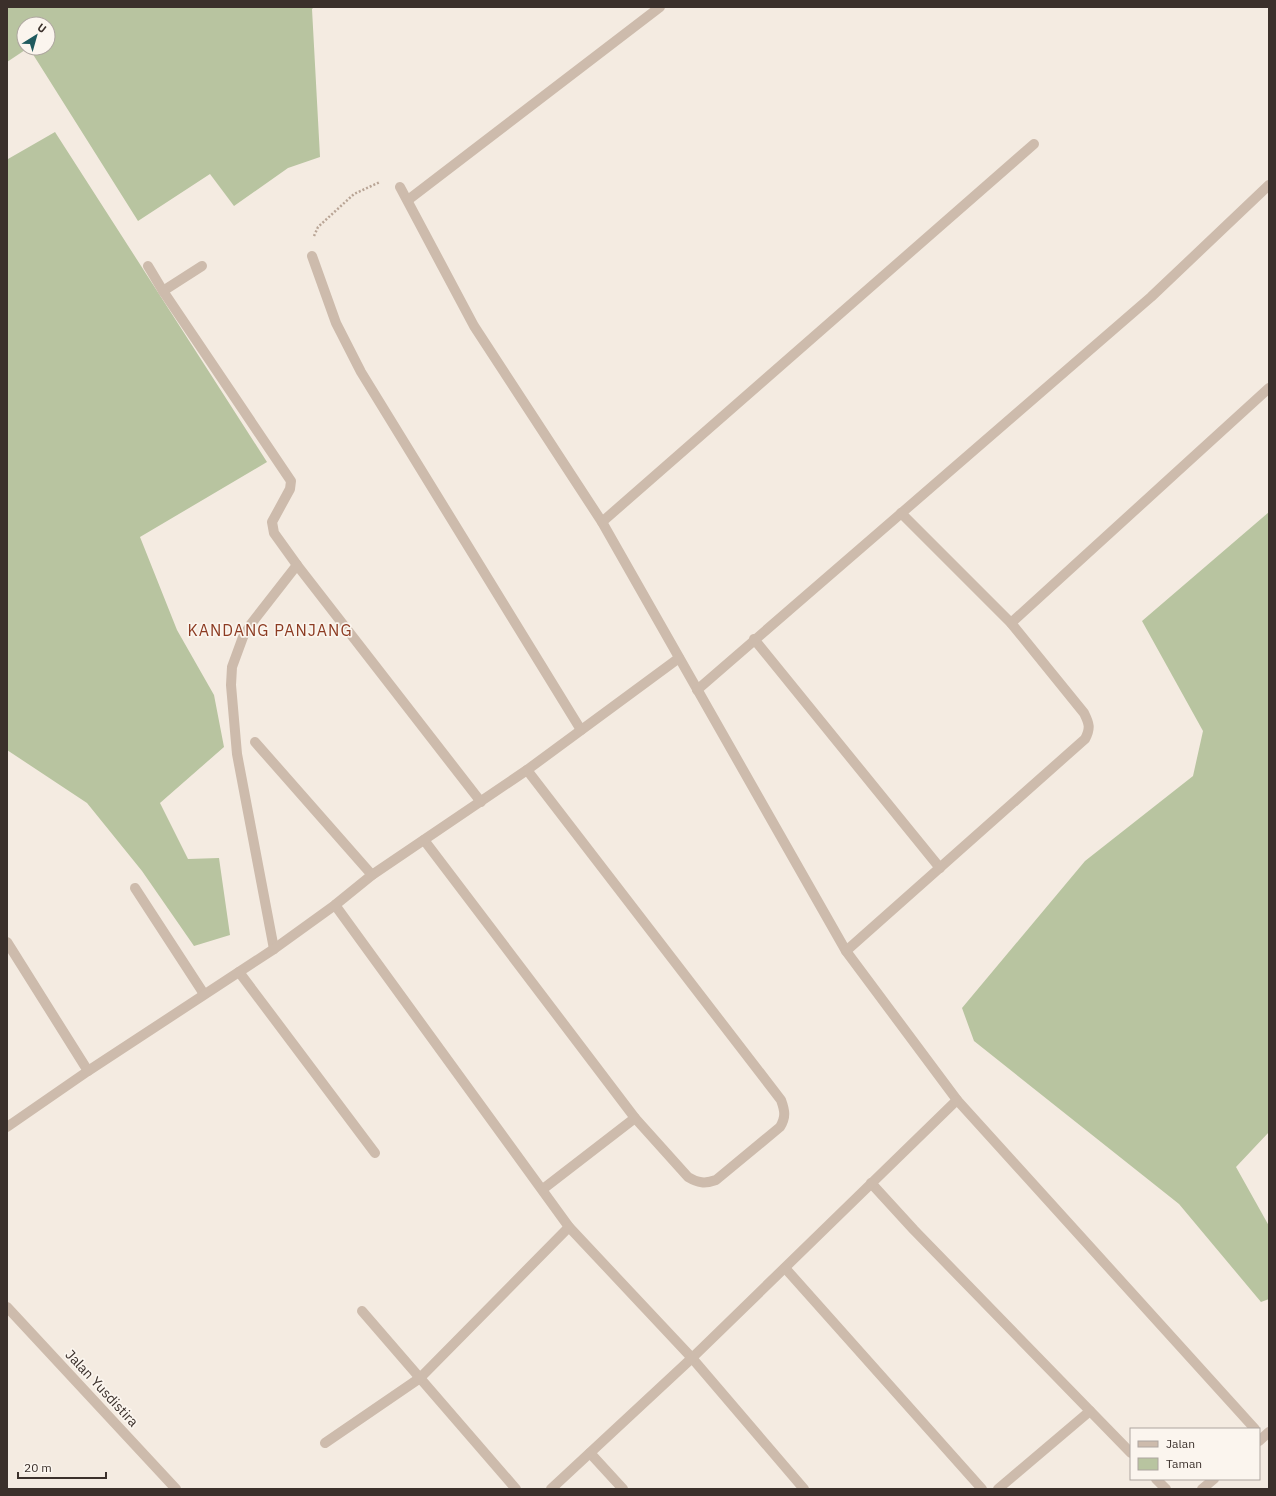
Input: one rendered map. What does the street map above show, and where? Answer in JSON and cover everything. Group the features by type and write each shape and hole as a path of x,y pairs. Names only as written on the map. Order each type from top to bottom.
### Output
{"street":[{"path":"408,200 660,7"},
{"path":"602,522 1034,144"},
{"path":"697,690 754,639 1151,297 1269,186"},
{"path":"400,187 474,326 602,522 846,951 957,1100 1254,1428"},
{"path":"312,256 336,323 361,372 581,730"},
{"path":"148,266 163,291 291,481 290,489 272,522 274,533 297,565 481,802"},
{"path":"163,291 202,266"},
{"path":"1011,623 1269,388"},
{"path":"846,951 1085,739 1089,732 1090,725 1084,713 1011,623 901,513"},
{"path":"274,949 237,754 231,685 232,667 243,637 251,624 297,565"},
{"path":"754,639 940,868"},
{"path":"7,1127 88,1071 274,949 372,875 527,770 679,658"},
{"path":"255,742 372,875"},
{"path":"424,840 635,1118 688,1177 696,1182 708,1183 716,1180 780,1127 784,1119 785,1111 781,1100 527,770"},
{"path":"135,888 204,994"},
{"path":"335,904 544,1189 570,1227 692,1358 804,1489"},
{"path":"7,942 88,1071"},
{"path":"239,972 375,1153"},
{"path":"551,1489 692,1358 957,1100"},
{"path":"544,1189 635,1118"},
{"path":"871,1184 1130,1452"},
{"path":"325,1443 420,1378 570,1227"},
{"path":"785,1268 982,1489"},
{"name":"Jalan Yusdistira","path":"7,1307 176,1489"},
{"path":"362,1311 516,1489"},
{"path":"998,1489 1090,1411"},
{"path":"590,1454 624,1489"},
{"path":"1157,1480 1166,1489"},
{"path":"1202,1489 1213,1480"}],"path":[{"path":"312,256 312,240 318,227 354,194 381,182 392,182 400,187"}],"green space":[{"path":"7,7 314,7 312,9 320,157 288,168 234,206 210,174 138,221 34,56 56,56 56,16 16,16 16,56 7,62"},
{"path":"55,132 267,462 140,537 177,630 214,695 224,747 160,803 188,859 219,858 230,935 194,946 142,871 87,803 7,750 7,157 8,159"},
{"path":"1269,512 1269,1132 1236,1167 1269,1226 1269,1299 1261,1302 1179,1204 974,1041 962,1008 1085,861 1193,776 1203,731 1142,621"}],"district":[{"name":"KANDANG PANJANG","path":"270,630"}]}
